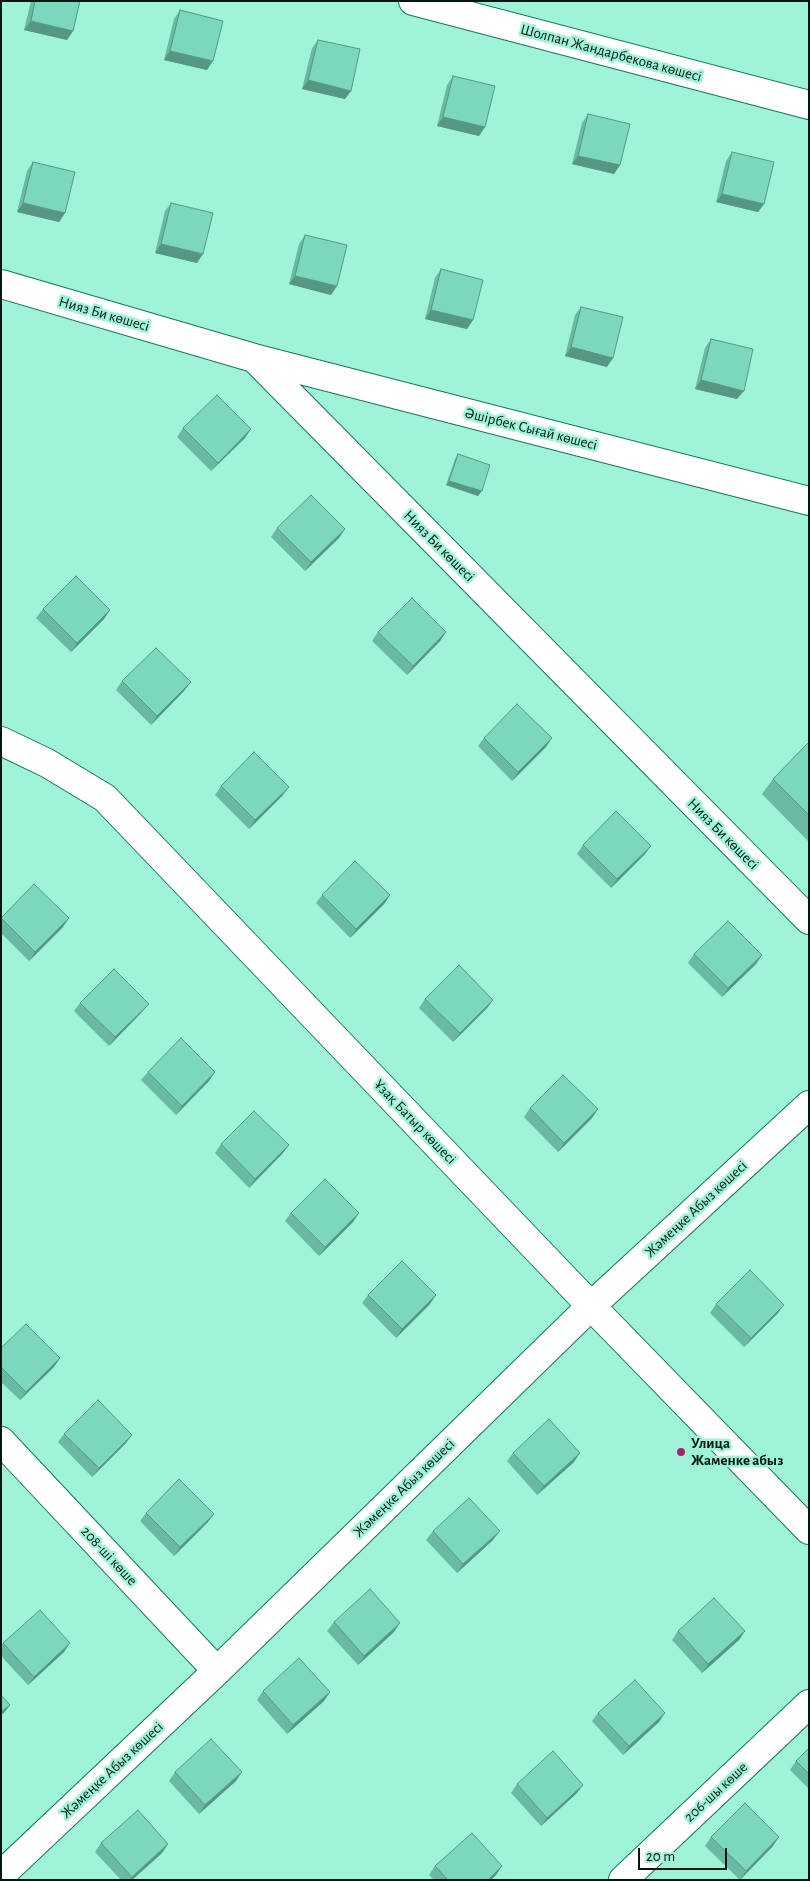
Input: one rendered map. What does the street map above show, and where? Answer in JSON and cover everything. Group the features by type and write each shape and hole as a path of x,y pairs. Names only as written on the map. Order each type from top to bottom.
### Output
{"street":[{"name":"Шолпан Жандарбекова көшесі","path":"413,1 809,105"},
{"name":"Нияз Би көшесі","path":"1,284 254,358 809,920"},
{"name":"Әшірбек Сығай көшесі","path":"254,358 809,501"},
{"name":"Ұзақ Батыр көшесі","path":"1,741 47,763 105,798 591,1306 809,1530"},
{"name":"Жәмеңке Абыз көшесі","path":"1,1875 216,1671 591,1306 809,1105"},
{"name":"208-ші көше","path":"1,1441 216,1671"},
{"name":"206-шы көше","path":"623,1880 809,1704"}],"building":[{"path":"35,1 80,1 73,31 31,21"},
{"path":"180,10 223,21 213,61 170,51"},
{"path":"318,40 360,49 351,91 308,80"},
{"path":"453,76 495,86 485,127 443,117"},
{"path":"588,114 630,124 620,165 578,156"},
{"path":"732,152 774,162 764,204 722,194"},
{"path":"33,162 75,172 65,213 23,203"},
{"path":"171,203 213,213 203,254 161,244"},
{"path":"305,235 347,245 337,286 295,276"},
{"path":"441,269 483,280 473,320 431,310"},
{"path":"581,307 623,317 613,358 571,347"},
{"path":"711,339 753,349 744,391 701,380"},
{"path":"217,395 251,429 218,463 183,428"},
{"path":"458,454 490,465 482,491 449,481"},
{"path":"311,495 345,529 311,562 277,528"},
{"path":"76,576 110,610 77,643 43,609"},
{"path":"412,598 446,632 413,666 378,632"},
{"path":"156,648 191,682 157,716 122,681"},
{"path":"517,704 552,738 518,772 484,738"},
{"path":"809,742 809,815 773,779"},
{"path":"254,752 289,787 255,820 221,786"},
{"path":"616,811 651,846 617,879 583,845"},
{"path":"355,861 390,895 356,929 322,895"},
{"path":"34,884 69,918 35,952 1,918"},
{"path":"728,921 762,955 728,988 694,954"},
{"path":"459,965 493,1000 460,1033 425,999"},
{"path":"114,969 149,1004 115,1037 80,1003"},
{"path":"181,1038 215,1072 182,1106 148,1072"},
{"path":"563,1075 598,1109 564,1143 530,1108"},
{"path":"254,1111 289,1145 255,1179 221,1144"},
{"path":"325,1179 359,1213 325,1247 291,1213"},
{"path":"402,1261 436,1295 402,1329 368,1295"},
{"path":"750,1270 784,1305 751,1338 716,1304"},
{"path":"26,1324 60,1358 26,1392 1,1367 1,1348"},
{"path":"98,1400 132,1435 99,1468 64,1434"},
{"path":"549,1419 580,1453 544,1486 513,1453"},
{"path":"179,1479 214,1514 180,1547 146,1513"},
{"path":"469,1498 500,1531 463,1564 433,1531"},
{"path":"370,1589 400,1623 364,1656 334,1622"},
{"path":"714,1598 745,1631 708,1664 678,1631"},
{"path":"40,1610 70,1643 34,1677 3,1643"},
{"path":"299,1658 330,1692 293,1725 263,1691"},
{"path":"635,1680 665,1713 629,1746 598,1713"},
{"path":"1,1695 10,1705 1,1712"},
{"path":"211,1739 242,1772 205,1805 175,1772"},
{"path":"809,1748 809,1774 796,1761"},
{"path":"553,1751 583,1785 547,1818 517,1784"},
{"path":"745,1803 779,1837 746,1871 711,1837"},
{"path":"138,1810 168,1844 132,1877 101,1843"},
{"path":"472,1833 502,1866 488,1880 448,1880 435,1866"}],"place":[{"name":"Улица Жаменке абыз","path":"681,1452"}]}
